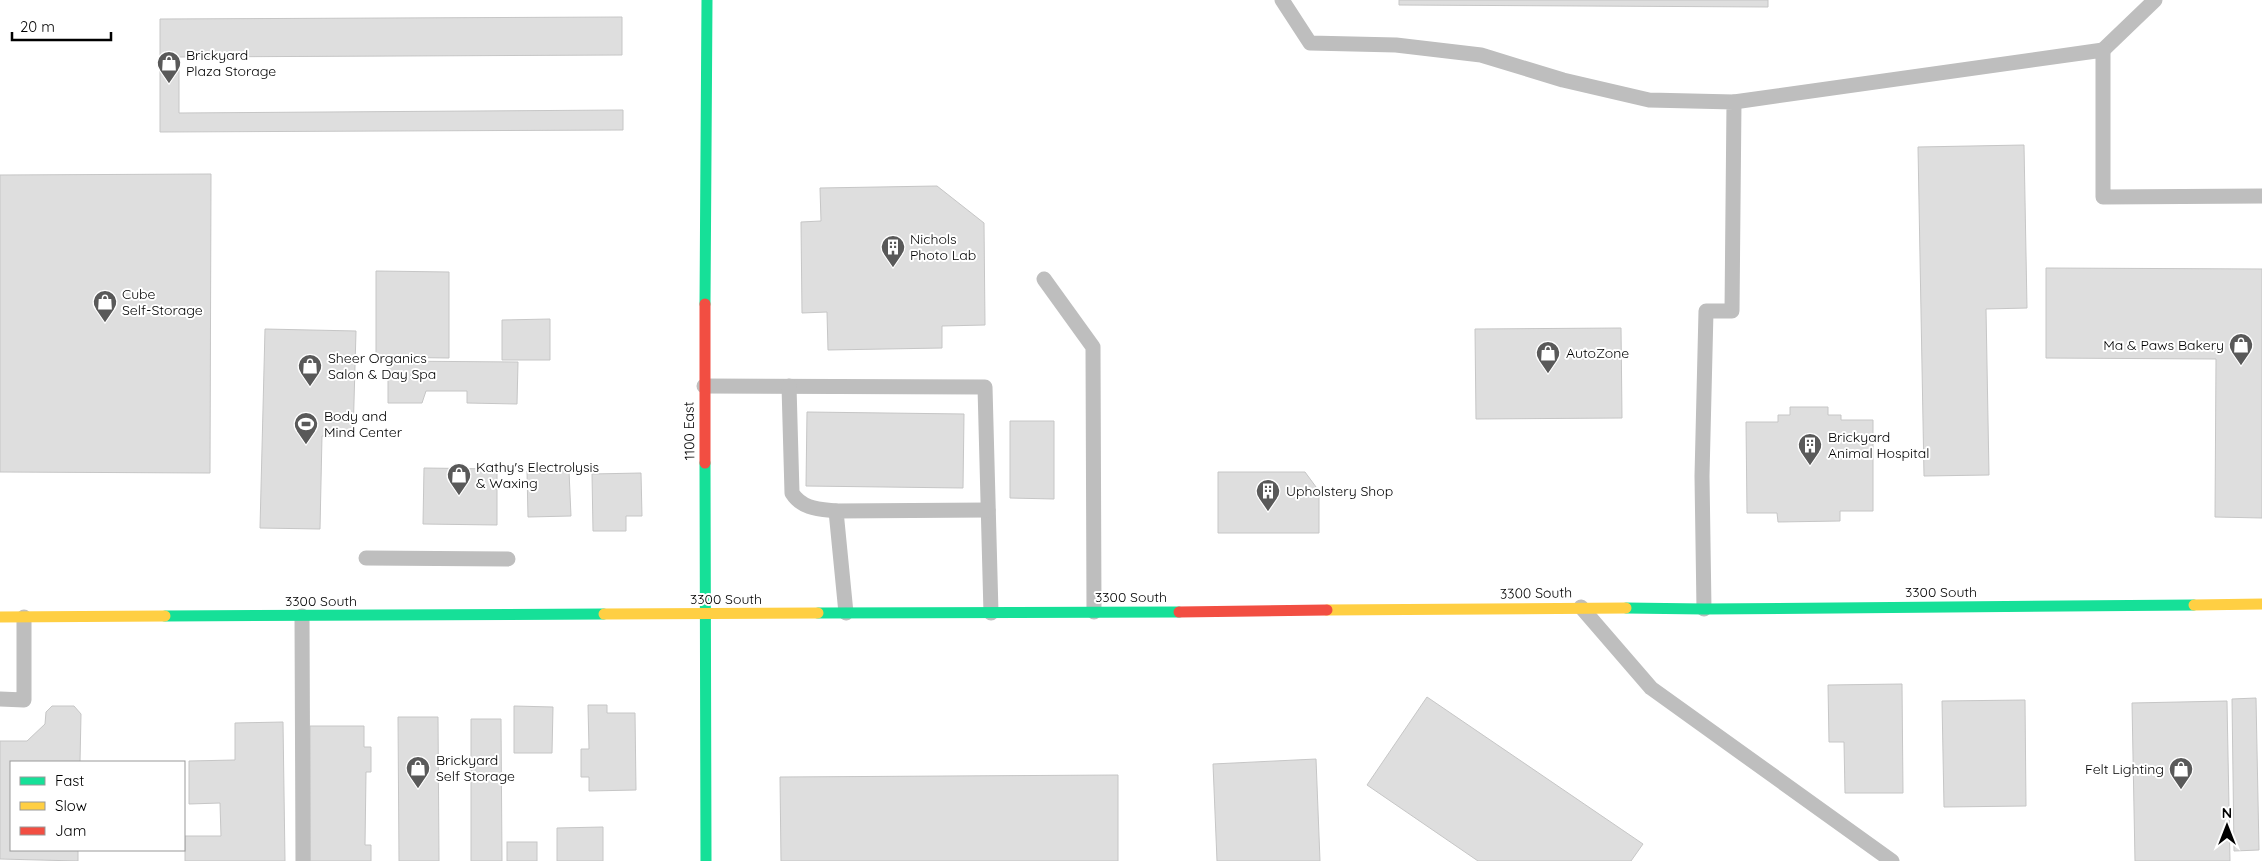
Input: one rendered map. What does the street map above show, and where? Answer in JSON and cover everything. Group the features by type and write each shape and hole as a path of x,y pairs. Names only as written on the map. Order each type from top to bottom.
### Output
{"main road":[{"name":"1100 East","path":"706,861 704,386 707,0"},
{"name":"3300 South","path":"0,618 2262,604"}],"lane":[{"path":"1282,0 1310,43 1396,45 1481,54 1563,80 1649,100 1734,102 2103,50 2154,0"},
{"path":"2103,50 2103,197 2262,196"},
{"path":"1704,608 1702,476 1706,311 1732,311 1734,102"},
{"path":"1044,279 1093,347 1094,612"},
{"path":"704,386 985,387 991,613"},
{"path":"789,386 792,493 797,501 809,507 836,512 988,510"},
{"path":"836,512 846,614"},
{"path":"366,558 508,559"},
{"path":"1581,607 1651,688 1892,861"},
{"path":"302,616 302,861"},
{"path":"0,699 24,700 24,617"}],"building":[{"path":"1399,0 1768,0 1768,7 1399,5"},
{"name":"Brickyard Plaza Storage","path":"622,17 622,55 179,57 179,113 623,110 623,130 160,132 160,19"},
{"path":"2024,145 2027,308 1986,309 1989,475 1924,476 1918,147"},
{"name":"Cube Self-Storage","path":"211,174 210,473 0,472 0,175"},
{"name":"Nichols Photo Lab","path":"937,186 984,223 985,325 942,326 942,348 828,350 827,312 802,313 801,222 821,221 820,188"},
{"path":"2046,268 2262,269 2262,518 2215,517 2216,359 2046,358"},
{"path":"376,271 449,272 449,358 376,357"},
{"path":"550,319 550,360 502,360 502,320"},
{"name":"AutoZone","path":"1621,328 1622,418 1476,419 1475,329"},
{"path":"265,329 356,331 353,437 322,436 320,529 260,528"},
{"path":"388,361 518,362 517,404 467,403 467,391 426,391 422,403 388,403"},
{"name":"Brickyard Animal Hospital","path":"1790,407 1828,407 1828,415 1841,415 1841,420 1873,420 1873,511 1840,511 1840,521 1778,522 1777,513 1747,513 1746,422 1778,422 1778,415 1790,415"},
{"path":"807,412 964,414 963,488 806,486"},
{"path":"1010,421 1054,421 1054,499 1010,498"},
{"path":"424,468 497,469 497,525 423,524"},
{"path":"527,471 569,471 571,516 528,517"},
{"name":"Upholstery Shop","path":"1218,472 1305,472 1319,491 1319,533 1218,533"},
{"path":"641,473 642,516 626,516 626,531 593,531 592,474"},
{"path":"1902,684 1903,793 1845,793 1844,742 1829,742 1828,685"},
{"path":"1427,697 1643,844 1631,861 1478,861 1367,785"},
{"path":"2256,698 2259,850 2234,851 2232,699"},
{"path":"2025,700 2026,806 1944,807 1942,701"},
{"name":"Felt Lighting","path":"2227,701 2230,861 2135,861 2132,703"},
{"path":"588,705 607,705 607,713 635,713 636,790 589,791 589,777 581,777 581,749 589,749"},
{"path":"52,706 74,706 81,714 80,761 10,761 10,851 78,851 78,861 0,859 0,741 27,741 45,724 46,712"},
{"path":"514,706 553,707 552,753 514,753"},
{"name":"Brickyard Self Storage","path":"398,717 438,717 439,861 399,861"},
{"name":"Brickyard Self Storage","path":"471,719 501,719 502,861 471,861"},
{"path":"283,722 285,861 185,861 185,836 221,836 220,803 189,804 189,761 235,760 235,723"},
{"path":"310,726 364,726 364,747 371,747 371,772 366,772 365,845 371,845 371,861 310,861"},
{"path":"1316,759 1320,861 1217,861 1213,764"},
{"path":"1118,775 1118,861 781,861 780,777"},
{"path":"603,827 603,861 557,861 557,828"},
{"path":"507,842 537,842 537,861 507,861"}],"traffic: fast":[{"path":"705,304 707,0"},
{"path":"705,463 706,861"},
{"path":"1626,608 2194,605"},
{"path":"818,613 1179,612"},
{"path":"165,616 604,614"}],"traffic: slow":[{"path":"2194,605 2262,604"},
{"path":"1327,610 1626,608"},
{"path":"604,614 818,613"},
{"path":"0,617 165,616"}],"traffic: jam":[{"path":"705,304 705,463"},
{"path":"1179,612 1327,610"}],"place":[{"name":"Brickyard Plaza Storage","path":"169,84"},
{"name":"Nichols Photo Lab","path":"893,268"},
{"name":"Cube Self-Storage","path":"105,323"},
{"name":"Ma & Paws Bakery","path":"2241,366"},
{"name":"AutoZone","path":"1548,374"},
{"name":"Sheer Organics Salon & Day Spa","path":"310,387"},
{"name":"Body and Mind Center","path":"306,445"},
{"name":"Brickyard Animal Hospital","path":"1810,466"},
{"name":"Kathy's Electrolysis & Waxing","path":"459,496"},
{"name":"Upholstery Shop","path":"1268,512"},
{"name":"Brickyard Self Storage","path":"418,789"},
{"name":"Felt Lighting","path":"2181,790"}]}
